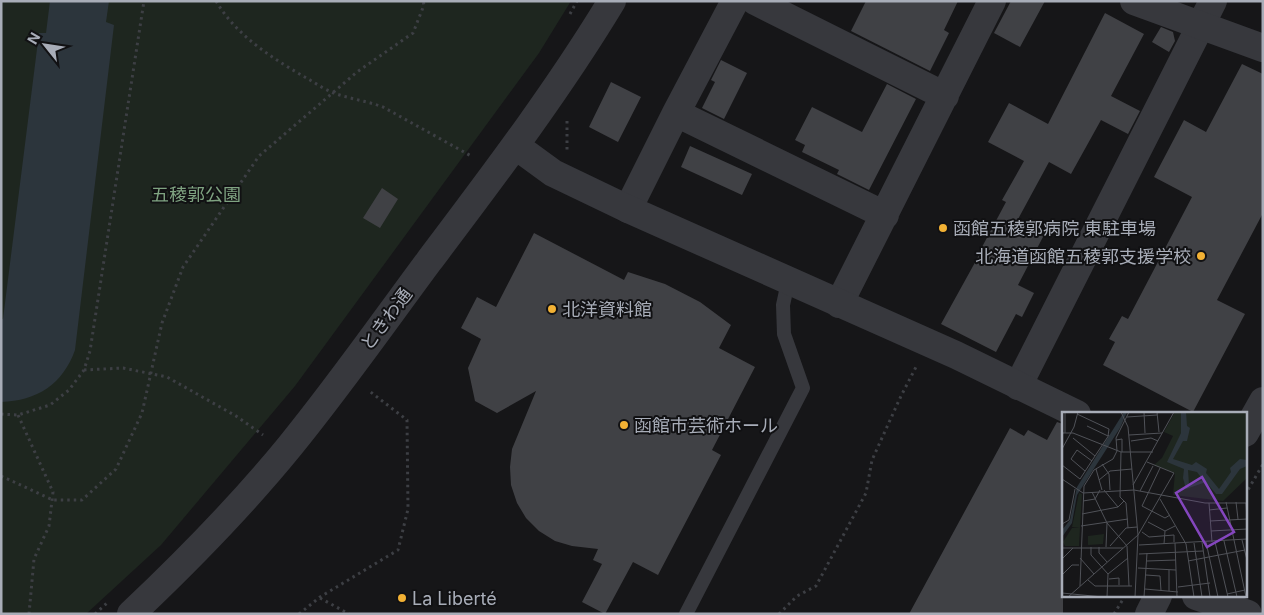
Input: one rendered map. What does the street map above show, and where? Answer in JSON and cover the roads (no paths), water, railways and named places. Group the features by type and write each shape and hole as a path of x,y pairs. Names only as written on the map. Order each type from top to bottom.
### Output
{"street":[{"name":"ときわ通","path":"120,607 162,585 242,501 289,447 330,396 516,146 587,43 612,1"},
{"path":"628,209 676,112 735,1"},
{"path":"755,1 945,96"},
{"path":"839,304 992,1"},
{"path":"1134,1 1263,48"},
{"path":"1018,386 1213,1"},
{"path":"676,112 885,215"},
{"path":"516,146 554,174 788,282 956,356 1073,412"},
{"path":"1246,430 1263,401"},
{"path":"1246,432 1263,438"},
{"path":"1149,614 1157,598"},
{"path":"1202,598 1248,614"}],"lane":[{"path":"686,614 803,388 784,334 783,305 788,282"}],"place":[{"name":"函館五稜郭病院 東駐車場","path":"943,228"},
{"name":"北海道函館五稜郭支援学校","path":"1201,256"},
{"name":"北洋資料館","path":"552,309"},
{"name":"函館市芸術ホール","path":"624,425"},
{"name":"La Liberté","path":"402,598"}],"park label":[{"name":"五稜郭公園","path":"196,194"}]}
